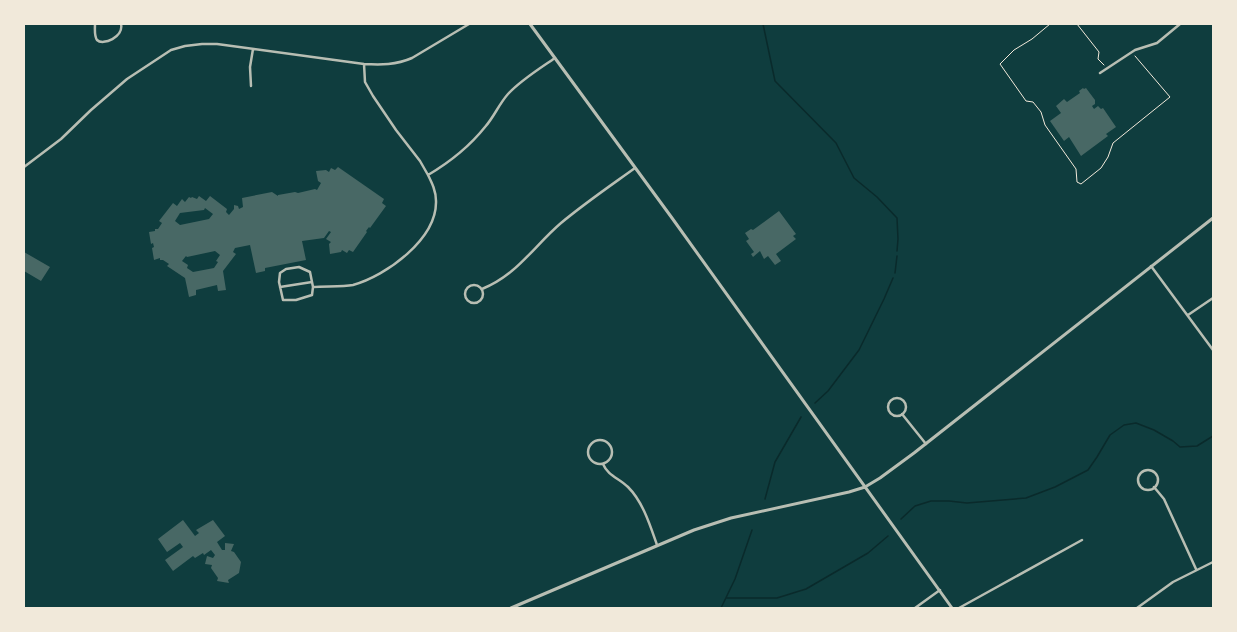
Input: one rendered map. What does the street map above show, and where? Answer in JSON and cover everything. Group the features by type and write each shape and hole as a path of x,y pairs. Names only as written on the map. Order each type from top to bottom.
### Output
{"street":[{"path":"94,24 96,38 102,42 110,40 118,35 122,30 121,24"},
{"path":"24,167 61,139 91,110 127,79 171,50 185,46 202,44 383,65 403,62 427,50 469,24"},
{"path":"530,24 952,608"},
{"path":"1100,73 1131,53 1157,43 1180,24"},
{"path":"251,86 250,67 254,49"},
{"path":"428,174 459,155 486,127 508,95 521,82 555,58"},
{"path":"313,287 352,285 377,275 392,266 416,245 428,231 435,211 436,201 434,187 428,174 373,96 365,82 364,64"},
{"path":"482,288 483,294 480,301 474,303 467,300 465,292 468,287 474,285 482,288 502,279 516,268 560,224 635,168"},
{"path":"512,608 694,530 731,518 849,492 880,478 926,444 1213,218"},
{"path":"1151,266 1213,350"},
{"path":"299,267 310,272 313,287 312,295 296,300 283,300 280,287 280,273 286,269 299,267"},
{"path":"280,287 312,282"},
{"path":"1188,315 1213,298"},
{"path":"899,399 904,402 905,410 902,414 897,416 890,413 888,405 892,400 899,399"},
{"path":"902,414 926,444"},
{"path":"596,441 607,443 611,450 610,458 603,464 595,463 590,460 588,455 590,446 596,441"},
{"path":"603,464 608,473 627,486 641,505 657,545"},
{"path":"1148,470 1156,474 1157,483 1154,488 1146,490 1142,488 1138,481 1141,474 1148,470"},
{"path":"1154,488 1164,499 1196,569"},
{"path":"959,608 1082,540"},
{"path":"1137,608 1173,582 1196,569 1213,562"},
{"path":"915,608 940,590"}],"path":[{"path":"1050,24 1032,39 1014,50 1000,64 1026,101 1033,102 1041,112 1045,125 1076,169 1077,182 1081,184 1102,168 1113,143 1170,97 1131,53"},
{"path":"1077,24 1099,52 1098,59 1104,65"}],"building":[{"path":"1086,88 1095,100 1095,104 1092,106 1094,109 1098,106 1101,109 1103,108 1116,127 1106,134 1108,136 1081,156 1069,137 1064,141 1050,121 1061,113 1056,106 1064,99 1067,102 1080,93 1079,91"},
{"path":"338,167 384,199 382,203 386,206 370,228 369,227 366,231 367,232 353,252 349,250 347,253 342,250 341,252 330,254 329,244 331,242 326,239 331,232 329,231 324,238 302,241 306,260 265,268 265,271 256,273 250,245 235,248 233,252 236,254 223,271 226,290 218,291 217,285 196,290 196,295 189,297 185,278 167,266 169,264 163,260 160,260 160,258 154,260 152,248 154,247 153,243 151,244 149,232 158,229 162,223 159,221 173,203 177,206 182,199 185,202 189,197 197,199 199,196 206,201 210,196 227,209 226,212 229,215 234,209 234,205 238,206 239,209 243,207 242,198 272,192 278,196 295,192 298,193 315,189 317,190 321,183 318,181 316,171 326,170 329,172 331,168 335,170","holes":["205,208 213,214 209,219 180,225 175,221 180,213 204,210","215,251 220,255 214,268 193,272 187,268 188,265 182,261 186,256"]},
{"path":"779,211 796,234 793,236 796,239 776,254 781,261 775,265 768,256 764,259 760,251 753,257 751,254 754,252 746,241 749,239 745,233 751,229 753,230"},
{"path":"24,252 50,267 41,281 24,271"},
{"path":"183,520 195,536 199,533 196,530 213,520 225,536 217,542 222,550 225,550 225,543 234,544 231,551 234,552 241,562 239,573 228,580 229,583 217,581 218,578 211,568 212,565 205,564 207,556 213,558 215,555 211,550 204,555 203,553 195,558 193,556 173,571 165,560 183,547 180,543 167,552 158,539"}],"waterway":[{"path":"763,24 775,81 836,143 854,178 877,197 897,218 897,251"},
{"path":"895,273 897,256"},
{"path":"815,403 828,391 859,350 893,278"},
{"path":"765,499 775,462 801,417"},
{"path":"901,519 915,506 931,501 967,503 1026,498 1055,487 1088,470 1110,435 1124,425 1136,423 1154,430 1180,447 1197,446 1213,436"},
{"path":"721,608 735,579 752,530"},
{"path":"726,598 777,598 806,589 868,553 888,536"}]}
